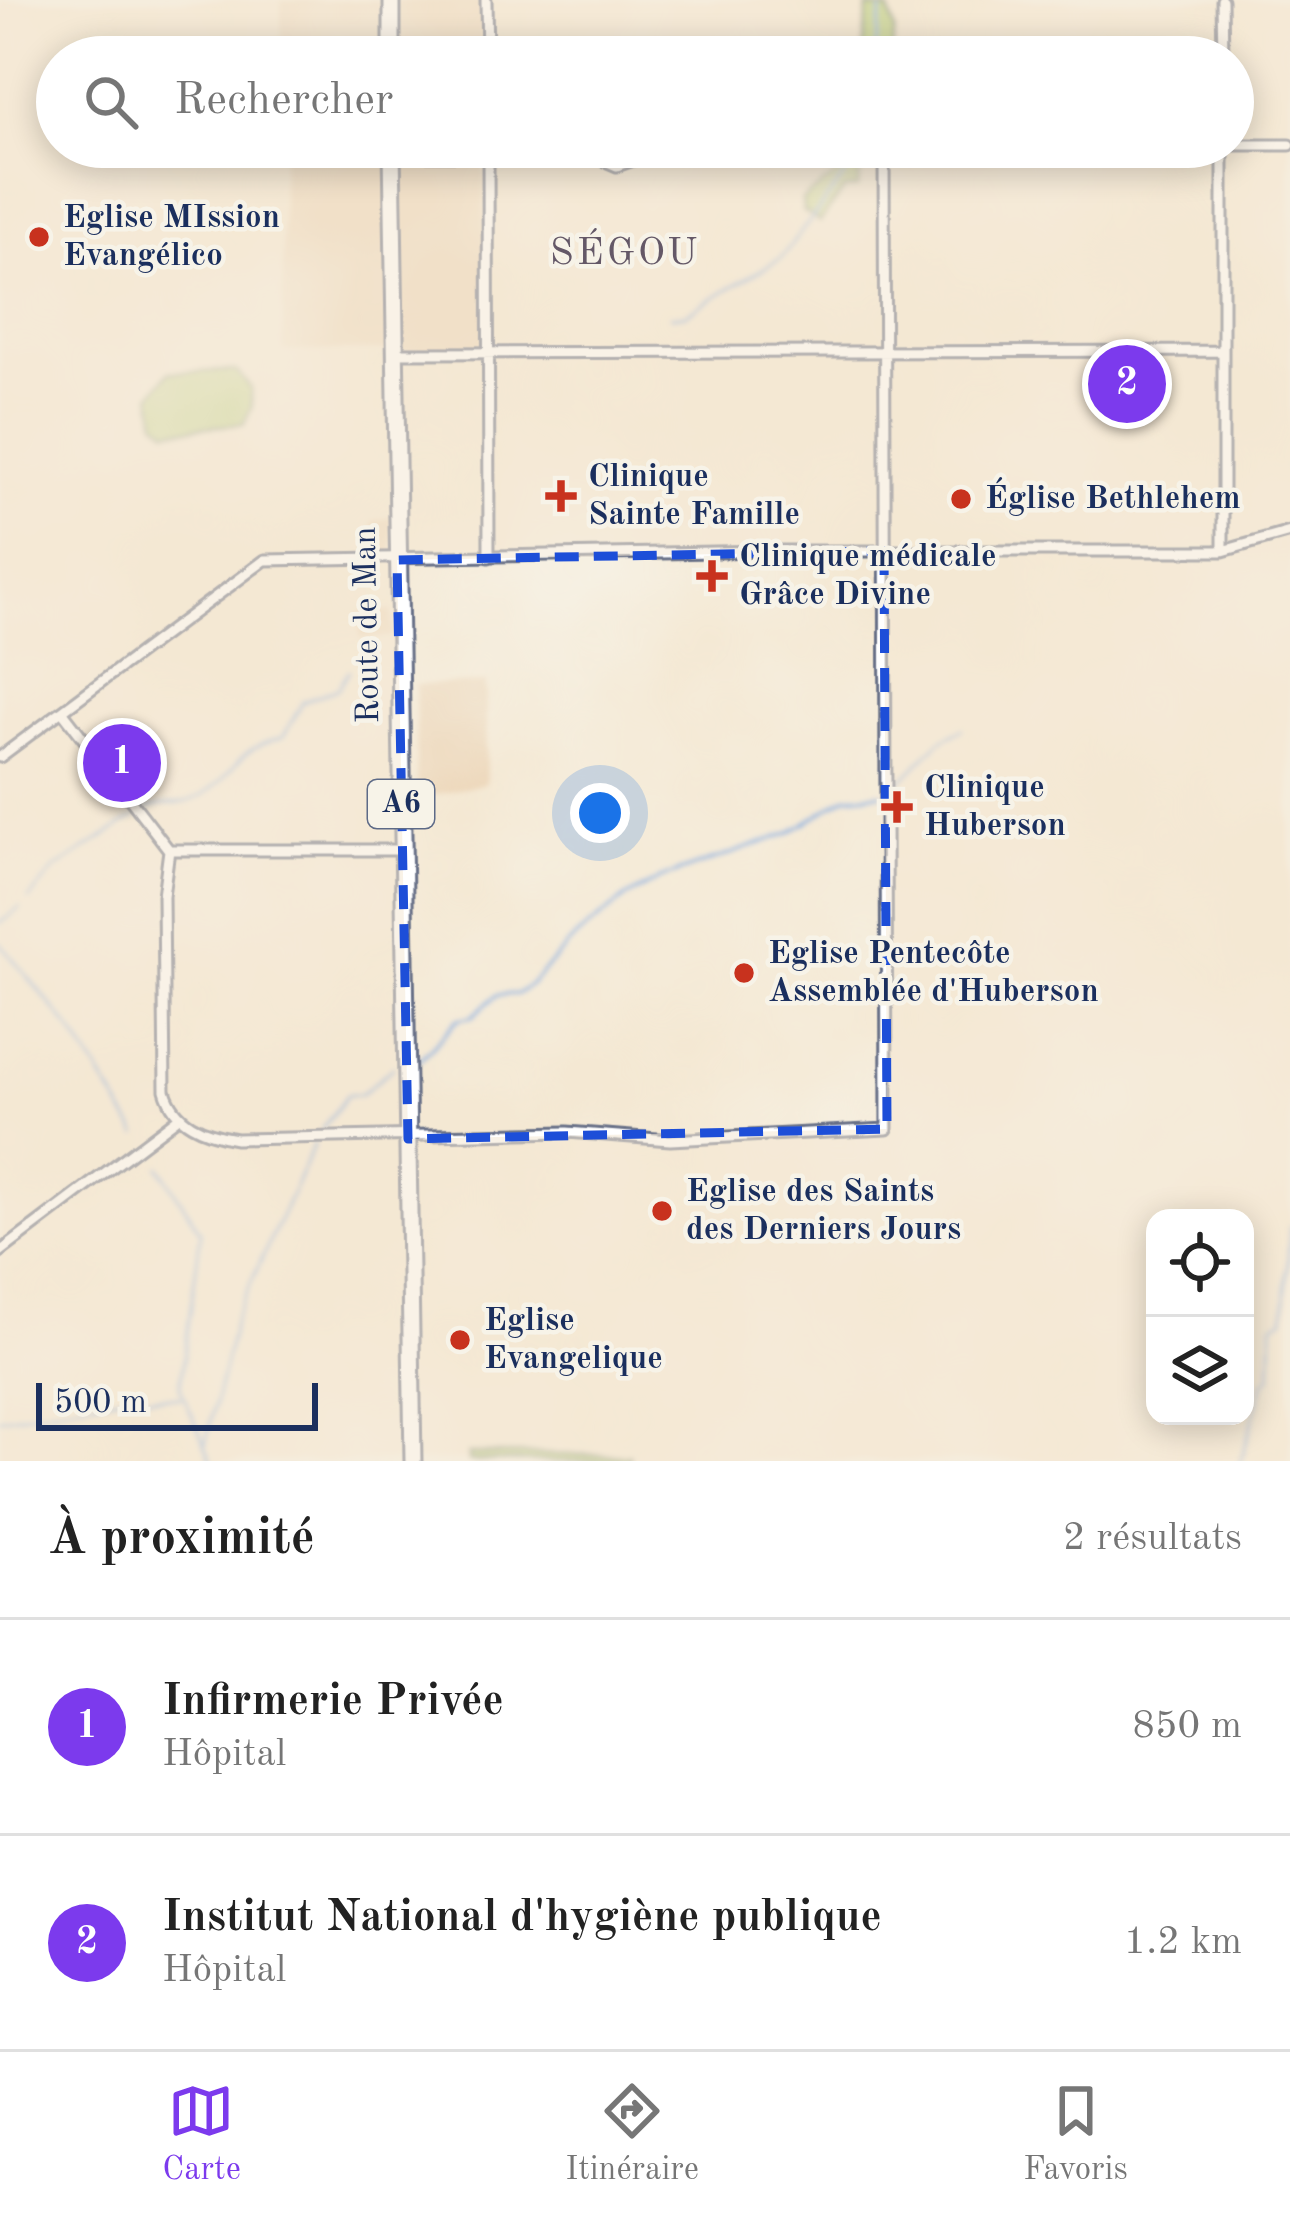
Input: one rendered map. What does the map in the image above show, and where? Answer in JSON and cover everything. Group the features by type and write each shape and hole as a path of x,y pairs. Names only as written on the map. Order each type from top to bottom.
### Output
{"highway":[{"path":"392,0 392,36"},
{"name":"Route de Man","path":"393,168 412,1461"}],"street":[{"path":"486,0 487,36"},
{"path":"1222,0 1222,36"},
{"path":"1254,146 1290,145"},
{"path":"488,168 489,557"},
{"path":"63,712 169,850 163,896 163,1074 166,1098 179,1117 204,1132 236,1139 567,1132 711,1139 886,1129 884,168"},
{"path":"1223,168 1223,551"},
{"path":"394,353 1222,351"},
{"path":"0,758 265,560 884,550 1223,551 1290,532"},
{"path":"169,850 402,850"},
{"path":"0,1252 179,1117"}],"highlighted area":[{"path":"884,551 887,1129 408,1139 397,560"}],"shaded area":[{"path":"281,0 481,0 483,36 281,36"},
{"path":"282,168 484,168 485,351 283,351"},
{"path":"1141,355 1142,410 1114,412 1113,356"},
{"path":"392,517 393,556 374,557 373,521"},
{"path":"392,611 393,637 360,638 360,612"},
{"path":"486,683 486,783 426,797 417,790 415,685"}],"green space":[{"path":"868,8 889,10 894,36 865,36"},
{"path":"838,168 861,168 858,188 844,190 820,222 803,211 802,200 837,175"},
{"path":"236,371 251,388 252,407 244,424 168,430 157,421 152,395 169,372"},
{"path":"468,1454 629,1455 629,1461 468,1461"}],"waterway":[{"path":"878,36 882,11"},
{"path":"671,316 686,314 781,258 851,168"},
{"path":"283,737 303,702 338,688 349,671"},
{"path":"891,791 940,741 962,729"},
{"path":"146,810 203,795 244,755 280,738"},
{"path":"418,1062 458,1019 473,1016 497,995 517,994 531,984 577,936 626,898 660,879 790,833 847,796 881,793"},
{"path":"29,899 55,869 135,817"},
{"path":"0,923 20,908"},
{"path":"0,943 71,1029 138,1135"},
{"path":"322,1129 347,1095 360,1095 393,1067"},
{"path":"205,1446 235,1318 314,1144"},
{"path":"160,1167 201,1232 180,1387 212,1461"},
{"path":"1241,1461 1264,1382 1271,1377 1273,1324 1284,1318 1290,1226"},
{"path":"0,1418 119,1396 181,1397"}],"place":[{"name":"Eglise MIssion Evangélico","path":"39,237"},
{"name":"Institut National d'hygiène publique","path":"1127,384"},
{"name":"Clinique Sainte Famille","path":"561,496"},
{"name":"Église Bethlehem","path":"961,499"},
{"name":"Clinique médicale Grâce Divine","path":"712,576"},
{"name":"Infirmerie Privée","path":"122,763"},
{"name":"Clinique Huberson","path":"897,807"},
{"name":"Eglise Pentecôte Assemblée d'Huberson","path":"744,973"},
{"name":"Eglise des Saints des Derniers Jours","path":"662,1211"},
{"name":"Eglise Evangelique","path":"460,1340"}],"district":[{"name":"SÉGOU","path":"625,253"}]}
